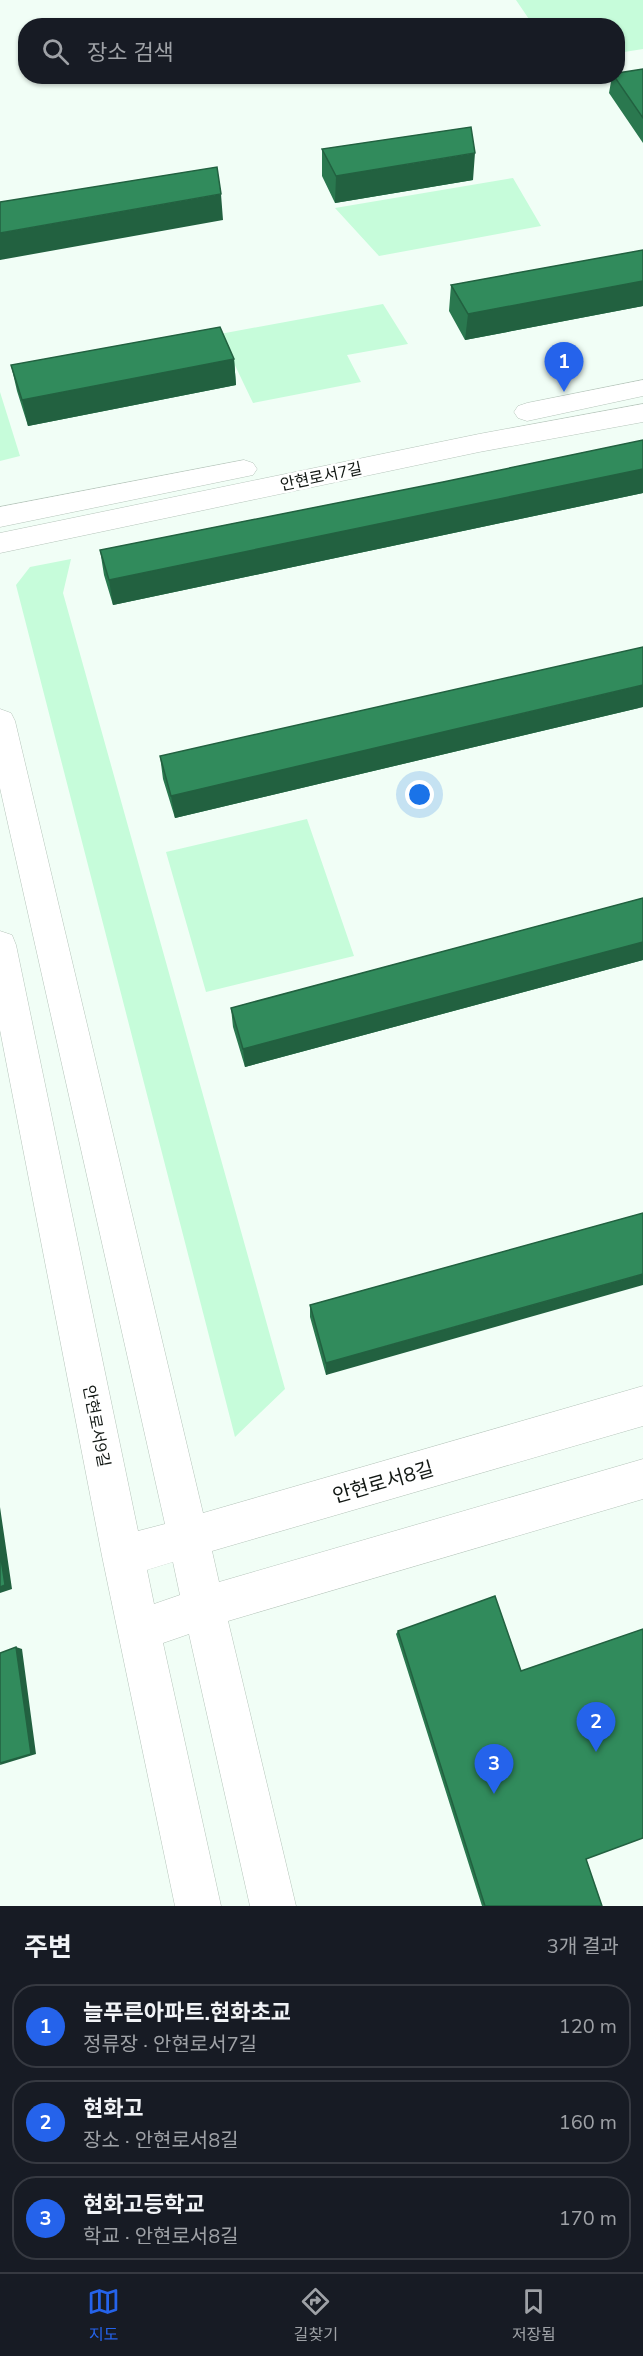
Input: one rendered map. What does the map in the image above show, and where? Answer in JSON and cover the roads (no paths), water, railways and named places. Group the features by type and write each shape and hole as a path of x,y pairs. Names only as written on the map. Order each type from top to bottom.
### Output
{"street":[{"name":"안현로서7길","path":"0,543 477,434 643,388"},
{"name":"안현로서7길","path":"0,517 477,434 643,413"},
{"path":"0,721 6,780 188,1536 273,1906"},
{"name":"안현로서9길","path":"0,945 123,1556 198,1906"},
{"name":"안현로서8길","path":"123,1556 188,1536 272,1515 643,1406"},
{"path":"140,1630 203,1608 643,1479"}],"place":[{"name":"늘푸른아파트.현화초교","path":"564,392"},
{"name":"현화고","path":"596,1752"},
{"name":"현화고등학교","path":"494,1794"}]}
